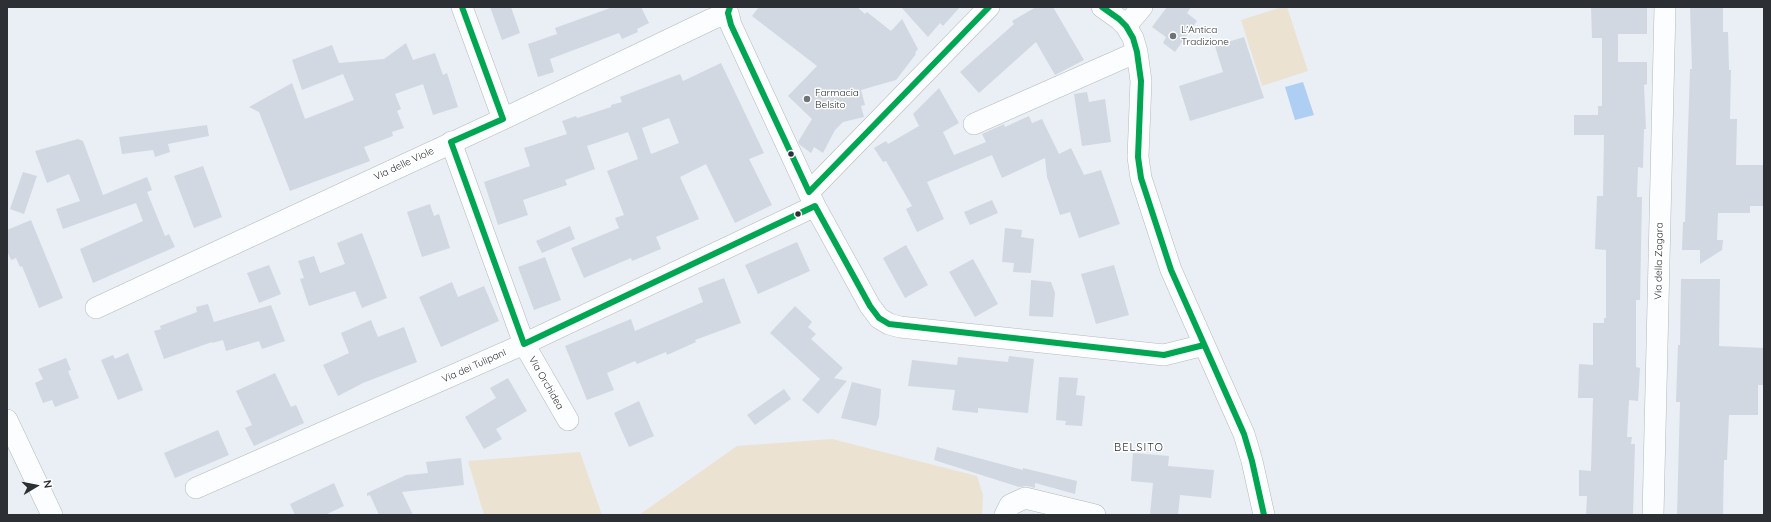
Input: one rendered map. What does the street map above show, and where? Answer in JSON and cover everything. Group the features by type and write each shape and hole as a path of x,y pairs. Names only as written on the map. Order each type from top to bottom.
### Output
{"street":[{"path":"462,7 503,119"},
{"name":"Via dei Tulipani","path":"196,488 524,344 812,199 989,7"},
{"path":"1102,7 1126,26 1133,38 1138,52 1141,81 1138,157 1141,178 1171,270 1244,434 1252,461 1264,515"},
{"path":"1126,26 1142,7"},
{"name":"Via della Zagara","path":"1653,515 1665,7"},
{"path":"729,10 731,25 812,199 870,306 879,318 890,324 1164,355 1204,345"},
{"name":"Via delle Viole","path":"96,308 503,119 729,10"},
{"path":"974,124 1138,52"},
{"name":"Via Orchidea","path":"451,142 524,344 568,420"},
{"path":"7,420 47,513"},
{"path":"1006,515 1010,505 1025,498 1095,515"}],"shaded area":[{"path":"1282,7 1287,7 1308,71 1262,86 1241,20"},
{"path":"832,439 977,476 983,495 982,515 639,515 737,446"},
{"path":"580,452 602,515 484,515 468,461"}],"water":[{"path":"1303,82 1314,115 1295,120 1285,87"}],"building":[{"path":"490,7 511,7 520,33 502,40"},
{"path":"613,7 641,7 649,23 637,29 638,32 622,39 619,33 550,59 554,72 538,77 528,44 557,34 555,28"},
{"path":"759,7 857,7 865,14 867,12 891,31 902,19 918,49 915,53 916,54 896,80 861,90 865,105 861,106 864,117 843,122 835,130 823,153 814,147 811,153 798,142 812,119 788,96 817,66 752,16"},
{"path":"901,7 960,7 943,26 940,23 928,37"},
{"path":"1036,7 1053,7 1084,60 1055,75 1036,42 979,93 960,72 1014,24 1012,21"},
{"path":"1167,7 1191,7 1187,13 1197,21 1175,52 1163,43 1166,37 1152,27"},
{"path":"1591,7 1647,7 1647,34 1618,34 1618,62 1647,62 1647,84 1644,85 1646,129 1644,129 1643,168 1638,167 1637,197 1642,197 1640,300 1636,300 1636,367 1640,368 1638,401 1629,400 1627,437 1632,437 1631,444 1635,444 1633,515 1586,515 1587,496 1579,496 1579,470 1591,471 1593,398 1578,398 1579,364 1593,365 1593,323 1604,323 1604,318 1606,318 1606,250 1595,249 1597,196 1603,196 1604,135 1574,135 1574,115 1598,115 1598,106 1602,106 1602,38 1592,38"},
{"path":"1690,7 1723,7 1723,32 1728,32 1729,70 1731,70 1730,119 1737,119 1736,165 1764,165 1764,206 1750,206 1750,213 1718,213 1717,240 1723,240 1722,250 1700,264 1700,250 1682,250 1683,222 1685,222 1690,69 1692,69"},
{"path":"1244,37 1264,98 1190,121 1179,86 1223,72 1215,46"},
{"path":"406,43 413,60 435,53 443,75 447,73 458,107 433,115 423,84 395,94 401,109 397,111 404,128 392,132 393,136 364,147 370,161 290,191 259,112 249,107 292,83 305,119 354,100 343,74 302,90 292,60 332,45 339,63 384,59"},
{"path":"721,63 764,153 749,159 772,205 735,223 706,164 680,177 699,219 656,237 661,249 632,261 631,258 584,278 571,248 619,228 615,218 624,215 607,171 638,159 628,132 587,146 595,169 565,180 567,185 523,200 528,215 498,225 484,182 530,166 524,148 567,134 562,121 576,116 577,118 611,107 611,105 622,102 620,97 680,74 683,81","holes":["669,118 679,143 651,154 642,128"]},
{"path":"939,88 959,123 943,132 954,155 986,142 982,134 1004,124 1005,127 1029,116 1032,123 1042,119 1059,154 1071,148 1084,175 1101,170 1120,224 1079,238 1070,212 1060,215 1047,177 1045,158 1002,178 992,155 927,182 944,219 917,232 906,209 912,206 886,161 883,162 874,148 886,141 888,144 919,126 913,114"},
{"path":"1087,92 1089,102 1105,99 1111,142 1082,146 1074,94"},
{"path":"207,125 209,136 168,144 170,152 155,157 153,150 122,154 119,137"},
{"path":"78,139 83,141 103,195 147,177 152,190 147,192 165,236 169,234 175,247 93,283 80,249 143,221 136,203 63,229 56,209 80,201 69,174 47,183 35,151"},
{"path":"203,166 222,217 194,228 174,176"},
{"path":"23,172 37,176 24,214 10,209"},
{"path":"992,200 998,213 970,225 964,212"},
{"path":"430,204 434,216 439,214 450,248 422,257 407,212"},
{"path":"31,220 63,298 39,308 22,266 20,267 16,258 11,260 7,251 7,230"},
{"path":"570,226 575,239 542,253 536,241"},
{"path":"1005,228 1022,230 1021,237 1034,239 1031,273 1013,272 1014,263 1002,262"},
{"path":"362,233 387,298 362,308 355,291 309,306 300,279 304,278 298,261 314,256 320,273 345,264 337,243"},
{"path":"797,242 810,271 758,294 745,265"},
{"path":"906,245 928,285 905,298 883,258"},
{"path":"545,257 561,300 534,310 518,267"},
{"path":"973,259 998,304 975,317 949,272"},
{"path":"269,265 281,294 259,303 247,273"},
{"path":"1114,265 1129,315 1096,324 1081,274"},
{"path":"724,278 741,323 695,340 696,342 667,355 666,352 637,364 635,361 607,373 614,390 587,400 565,346 631,319 635,331 703,302 698,288"},
{"path":"1681,279 1720,279 1719,346 1764,348 1764,385 1758,385 1758,415 1729,415 1727,460 1724,460 1723,515 1677,515 1680,402 1676,402 1678,345 1680,345"},
{"path":"1031,280 1051,282 1055,293 1053,317 1029,316"},
{"path":"452,282 458,297 484,286 499,321 441,347 419,297"},
{"path":"208,304 214,322 271,305 285,341 262,349 259,341 226,351 223,340 212,342 164,359 154,331 161,329 160,326 197,312 196,307"},
{"path":"795,306 812,322 808,327 816,334 811,339 843,368 834,378 847,381 818,414 802,400 820,379 770,333"},
{"path":"371,320 378,337 404,327 417,362 363,383 338,396 323,365 349,353 341,333"},
{"path":"128,353 143,390 118,400 101,360 113,355 115,359"},
{"path":"1009,356 1034,359 1028,413 978,408 978,413 952,410 955,390 908,386 912,360 957,365 958,357 1008,362"},
{"path":"66,358 71,370 68,371 79,398 55,407 52,400 43,403 35,383 43,379 38,369"},
{"path":"275,373 291,407 296,405 304,423 254,446 245,428 252,425 236,391"},
{"path":"1059,377 1078,378 1076,395 1085,396 1082,426 1065,425 1066,421 1056,420"},
{"path":"508,378 527,411 496,429 502,439 484,449 465,417 496,398 490,388"},
{"path":"852,382 881,389 879,417 876,426 841,418"},
{"path":"784,389 791,399 755,425 747,415"},
{"path":"639,401 654,436 629,447 614,413"},
{"path":"218,430 229,455 175,478 164,453"},
{"path":"937,447 1023,470 1023,468 1077,481 1075,494 1035,483 1035,488 1027,486 1019,487 934,460"},
{"path":"1133,453 1169,456 1168,466 1214,470 1211,498 1180,495 1178,515 1150,515 1153,483 1131,481"},
{"path":"461,458 464,485 402,492 413,515 379,515 370,495 367,496 367,493 406,475 428,473 426,462"},
{"path":"334,483 344,506 325,515 295,515 290,504"}],"transit line":[{"path":"462,7 503,119 451,142 524,344 815,206 870,306 879,318 889,324 1164,355 1204,345"},
{"path":"730,7 728,13 731,25 809,192 989,7"},
{"path":"1102,7 1119,19 1126,26 1133,38 1137,52 1141,81 1138,157 1141,178 1171,270 1244,434 1252,461 1264,515"}],"place":[{"name":"L'Antica Tradizione","path":"1173,36"},
{"name":"Farmacia Belsito","path":"807,99"}],"district":[{"name":"BELSITO","path":"1139,448"}]}
